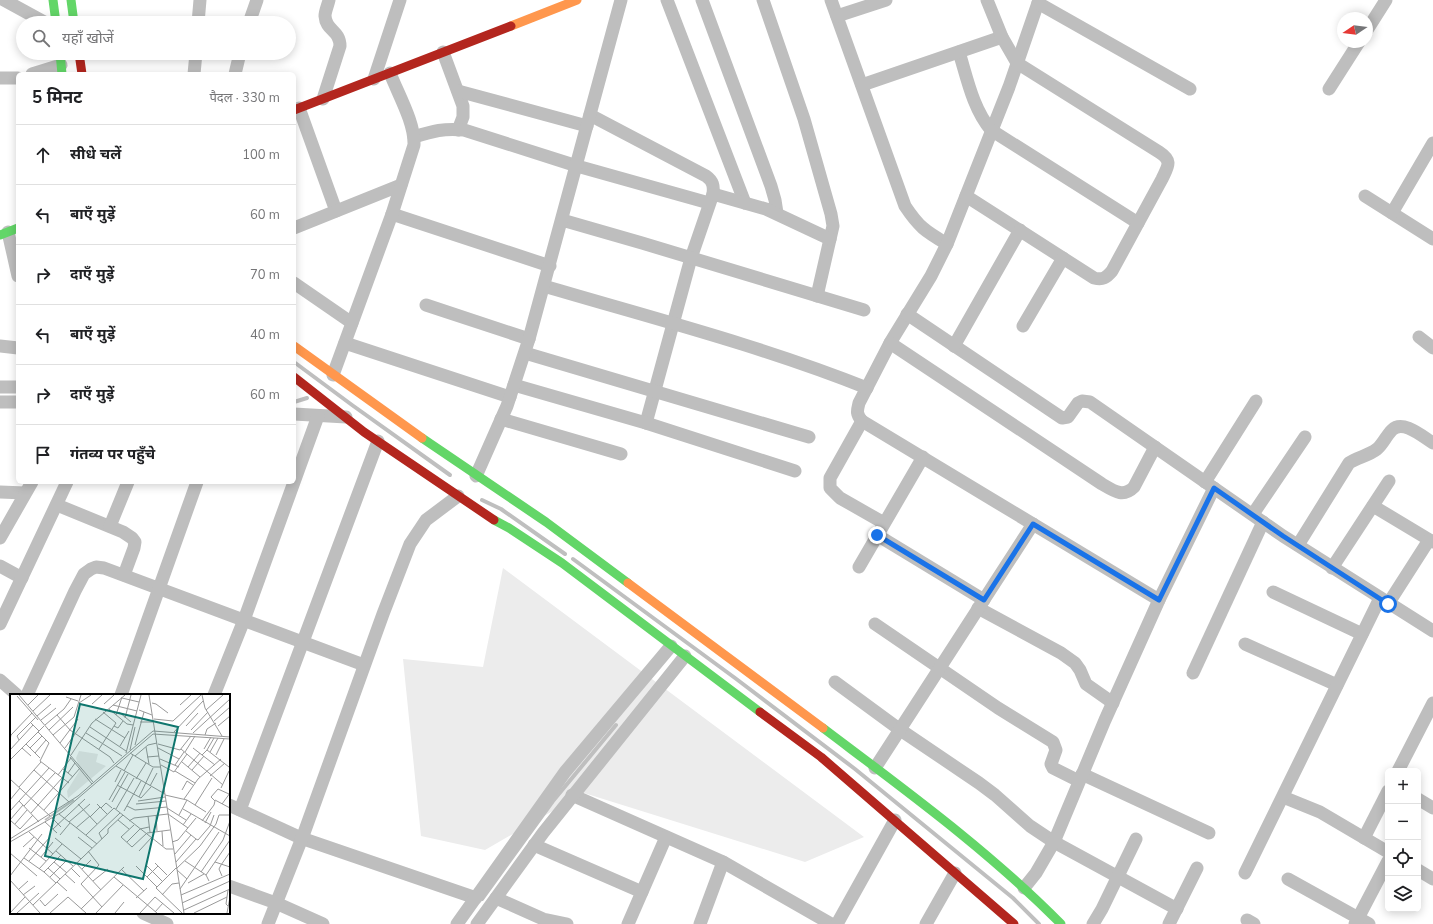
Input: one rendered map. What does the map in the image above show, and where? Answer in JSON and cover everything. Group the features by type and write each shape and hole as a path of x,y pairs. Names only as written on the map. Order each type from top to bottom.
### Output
{"street":[{"path":"4,0 33,16"},
{"path":"53,0 55,16"},
{"path":"71,0 73,16"},
{"path":"199,16 200,0"},
{"path":"251,16 257,0"},
{"path":"323,99 340,46 340,39 326,22 325,14 329,0"},
{"path":"374,79 400,0"},
{"path":"336,211 297,109 577,0"},
{"path":"476,476 512,391 529,340 621,0"},
{"path":"667,0 745,203"},
{"path":"702,0 771,186 777,213"},
{"path":"763,0 804,119 828,200 833,226 817,296"},
{"path":"831,0 905,206 915,222 925,231 947,244"},
{"path":"837,16 886,0"},
{"path":"966,196 1094,278 1100,280 1106,278 1112,271 1162,179 1168,165 1168,160 1166,157 1017,63 1002,37 987,0"},
{"path":"1373,21 1386,0"},
{"path":"1159,600 862,421 858,416 857,411 890,343 931,276 947,244 1017,63 1039,1 1190,89"},
{"path":"862,85 1002,37"},
{"path":"1329,89 1355,48"},
{"path":"443,52 463,106 463,117 458,130"},
{"path":"959,52 980,114 991,130 1138,223"},
{"path":"80,60 82,72"},
{"path":"194,72 195,60"},
{"path":"235,72 238,60"},
{"path":"38,72 61,64"},
{"path":"334,375 392,214 414,145 412,127 390,73"},
{"path":"0,78 16,78"},
{"path":"458,91 589,120 706,176 711,180 713,184 711,199 692,258 646,423"},
{"path":"414,136 441,129 458,130 485,136 577,166 711,199 745,203 777,213 830,239"},
{"path":"1392,213 1433,143"},
{"path":"296,227 401,185"},
{"path":"1365,196 1433,239"},
{"path":"392,214 550,266"},
{"path":"562,220 864,310"},
{"path":"954,346 1020,230"},
{"path":"8,232 16,267"},
{"path":"1023,326 1063,258"},
{"path":"296,284 352,323"},
{"path":"544,286 776,355 867,388"},
{"path":"426,305 529,340"},
{"path":"907,314 1062,418 1068,417 1078,403 1082,401 1090,402 1332,568 1433,632"},
{"path":"1419,337 1433,348"},
{"path":"345,343 512,391 646,423 795,471"},
{"path":"890,343 1115,492 1129,492 1134,487 1155,447"},
{"path":"0,346 16,348"},
{"path":"296,347 412,433 546,522 875,768 986,854 1061,924"},
{"path":"525,353 809,437"},
{"path":"296,382 458,496 562,563 821,757 1014,924"},
{"path":"0,387 16,387"},
{"path":"1024,888 1036,873 1054,842 1113,703 1210,485 1256,400"},
{"path":"0,402 16,402"},
{"path":"296,414 346,417"},
{"path":"296,469 318,416"},
{"path":"501,419 621,454"},
{"path":"862,421 830,478 830,488 840,498 884,523"},
{"path":"1298,545 1349,463 1356,458 1371,454 1378,449 1393,429 1399,426 1405,427 1433,443"},
{"path":"1193,673 1258,518 1305,437"},
{"path":"378,441 303,642 234,808 301,838 476,898"},
{"path":"858,567 923,457"},
{"path":"1332,568 1389,482"},
{"path":"0,624 66,484"},
{"path":"110,526 127,484"},
{"path":"121,694 196,484"},
{"path":"214,694 244,620 290,484"},
{"path":"0,492 28,487"},
{"path":"0,538 28,487"},
{"path":"268,924 410,544 426,520 458,496"},
{"path":"56,505 110,526 132,538 135,542 134,548 124,575"},
{"path":"1245,873 1362,634 1384,601 1431,541 1373,506"},
{"path":"875,768 1033,524"},
{"path":"877,535 981,604 1061,653 1075,663 1086,684 1113,703"},
{"path":"0,566 22,578"},
{"path":"28,694 84,574 96,567 104,568 124,575 159,590 364,665"},
{"path":"1273,592 1362,634"},
{"path":"875,624 998,708 1053,742 1056,750 1051,764 1053,768 1081,777 1209,833"},
{"path":"1245,644 1336,685"},
{"path":"477,924 679,651"},
{"path":"457,924 565,772 679,651"},
{"path":"0,680 16,694"},
{"path":"835,682 995,795 1030,826 1054,842 1177,909"},
{"path":"1400,768 1429,723 1433,703"},
{"path":"572,795 723,862 831,924"},
{"path":"1283,797 1320,812 1385,850"},
{"path":"1364,838 1385,797"},
{"path":"1421,801 1433,808"},
{"path":"837,924 895,820"},
{"path":"628,924 666,837"},
{"path":"1093,924 1136,839"},
{"path":"534,845 642,892"},
{"path":"700,924 723,862"},
{"path":"1169,924 1197,868"},
{"path":"1288,879 1361,922 1385,868"},
{"path":"1421,872 1433,879"},
{"path":"926,924 955,873"},
{"path":"230,886 276,903 323,924"},
{"path":"496,898 543,919 567,924"},
{"path":"145,914 167,924"}],"shaded area":[{"path":"503,568 864,837 805,862 584,793 485,850 421,836 403,659 483,667"}],"waterway":[{"path":"296,363 450,475"},
{"path":"296,401 307,398"},
{"path":"482,500 501,509 565,554"},
{"path":"573,559 735,678 855,769 1013,898 1039,924"},
{"path":"482,899 553,801 616,725"}],"traffic: fast":[{"path":"53,0 55,16"},
{"path":"71,0 73,16"},
{"path":"61,60 62,72"},
{"path":"0,235 16,229"},
{"path":"422,438 546,522 628,583"},
{"path":"494,520 509,528 562,563 760,712"},
{"path":"823,728 975,846 1005,871 1061,924"}],"traffic: slow":[{"path":"511,26 577,0"},
{"path":"296,347 422,438"},
{"path":"628,583 823,728"}],"traffic: jam":[{"path":"296,109 511,26"},
{"path":"80,60 82,72"},
{"path":"296,379 364,432 494,520"},
{"path":"760,712 821,757 1014,924"}],"route":[{"path":"877,535 984,600 1033,524 1159,600 1214,488 1283,536 1388,604"}]}
